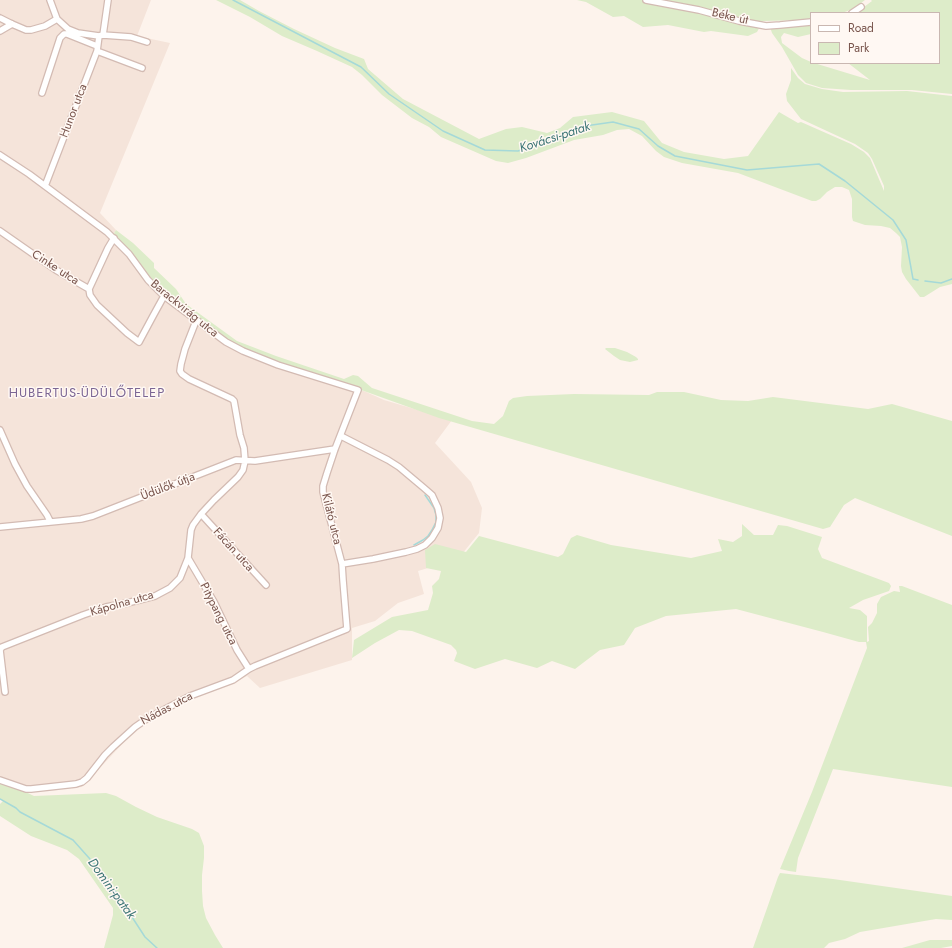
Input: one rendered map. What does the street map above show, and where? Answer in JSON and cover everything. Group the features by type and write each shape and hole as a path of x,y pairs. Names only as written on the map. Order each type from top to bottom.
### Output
{"street":[{"path":"50,0 56,19 68,29 78,33 131,37 147,42"},
{"name":"Hunor utca","path":"45,186 97,49 108,0"},
{"name":"Béke út","path":"646,0 699,10 739,21 766,26 810,22"},
{"path":"854,12 861,7"},
{"path":"0,18 26,30 32,30 45,26 56,19"},
{"path":"0,31 12,24"},
{"path":"42,93 60,38 64,34 142,68"},
{"name":"Barackvirág utca","path":"0,155 17,165 98,224 129,254 148,280 164,296 226,342 242,351 278,365 358,390"},
{"name":"Cinke utca","path":"0,231 56,270 89,289 90,295 98,305 127,333 139,342 164,296"},
{"path":"89,289 114,238"},
{"path":"196,321 180,364 180,371 189,379 234,401 240,435 244,448 245,461"},
{"name":"Kilátó utca","path":"347,629 342,564 323,492 323,486 335,449 358,390"},
{"path":"0,430 15,464 48,515 50,521"},
{"path":"341,436 394,464 424,488 432,495 438,508 440,518 438,528 432,538 421,547 384,557 342,564"},
{"name":"Üdülők útja","path":"0,527 81,519 93,516 236,460 255,461 335,449"},
{"name":"Kápolna utca","path":"0,650 2,647 83,615 106,607 127,604 164,592 170,588 180,578 188,558 191,530 193,525 214,500 241,474 245,461"},
{"name":"Fácán utca","path":"201,514 266,585"},
{"name":"Pitypang utca","path":"188,558 218,608 237,650 249,669"},
{"name":"Nádas utca","path":"0,780 31,789 82,782 113,747 135,727 148,718 190,696 233,680 249,669 347,629"},
{"path":"0,650 5,692"}],"shaded area":[{"path":"0,0 151,0 137,36 170,43 100,213 116,230 113,235 131,251 142,267 229,340 295,368 364,391 384,400 452,420 435,443 471,482 482,508 479,533 458,559 418,571 424,594 398,603 375,621 352,628 352,660 260,688 247,676 236,682 193,696 141,724 82,787 27,792 0,782"}],"green space":[{"path":"216,0 240,0 294,29 335,48 364,59 368,69 403,99 479,139 506,129 522,127 547,133 560,128 573,117 612,112 644,121 662,143 684,152 724,159 748,156 779,112 798,123 801,122 851,144 864,152 870,158 884,191 884,186 868,153 855,144 801,119 787,101 786,94 791,80 791,68 798,78 805,84 822,89 843,92 907,91 952,96 952,284 940,287 924,297 920,297 902,272 902,247 900,237 890,228 865,225 853,221 852,199 849,190 842,187 835,187 820,199 812,201 738,173 682,163 664,157 642,136 629,129 617,130 603,135 574,140 526,158 508,163 496,161 441,137 429,127 412,118 382,95 352,67 282,36 250,17"},
{"path":"577,0 865,0 853,9 845,12 810,12 810,19 807,20 763,21 757,32 748,36 711,31 704,32 668,25 643,27 624,16 613,17 586,2"},
{"path":"871,0 952,0 952,94 912,90 851,90 822,88 806,83 798,75 772,33 770,27 810,24 810,34 798,37 784,33 781,37 782,43 802,58 810,62 810,64 817,64 870,80 849,64 940,64 940,12 857,12 872,1"},
{"path":"116,230 133,243 154,263 154,268 176,289 186,304 237,341 344,379 353,375 358,376 372,388 472,421 494,424 503,416 509,401 513,398 527,396 574,394 649,395 657,392 684,392 721,400 748,401 773,397 868,409 892,404 952,421 952,536 855,498 844,505 830,527 823,529 439,418 295,368 249,351 229,340 158,289 131,251 113,235"},
{"path":"615,348 627,352 636,357 638,360 630,362 620,360 605,349"},
{"path":"742,524 754,535 773,535 778,525 787,526 822,537 818,549 822,558 889,583 891,586 889,591 863,600 849,608 860,610 867,616 867,642 869,641 868,627 872,623 877,613 877,604 881,597 894,591 900,592 899,586 952,605 952,787 833,769 798,858 796,872 780,869 812,792 867,648 866,642 859,642 736,609 666,616 635,628 624,645 600,650 575,669 552,661 537,668 505,659 475,669 454,661 457,653 451,645 412,631 399,630 352,658 354,640 392,617 428,610 433,593 432,586 439,579 441,571 426,568 425,550 435,544 466,552 479,536 558,557 563,554 571,538 577,535 611,545 691,558 722,551 718,539 733,542 742,536"},
{"path":"0,783 15,787 34,796 106,793 116,796 157,817 192,829 199,833 204,846 202,875 203,906 206,918 223,948 104,948 113,915 113,908 79,859 67,850 31,836 0,816 0,804 3,801 0,799"},
{"path":"780,873 952,896 952,920 936,919 860,932 845,939 829,943 824,948 753,948"},
{"path":"930,940 952,940 952,946 941,948 902,948"}],"waterway":[{"name":"Kovácsi-patak","path":"233,0 361,67 389,94 443,131 485,150 518,151 585,126 613,122 639,129 658,146 675,156 747,170 819,164 845,181 893,220 906,240 913,279 918,280"},
{"name":"Kovácsi-patak","path":"925,281 941,283 952,279"},
{"path":"414,545 428,536 436,522 434,508 425,495"},
{"name":"Domini-patak","path":"0,799 20,812 73,840 106,877 145,937 157,948"}],"district":[{"name":"HUBERTUS-ÜDÜLŐTELEP","path":"87,394"}]}
